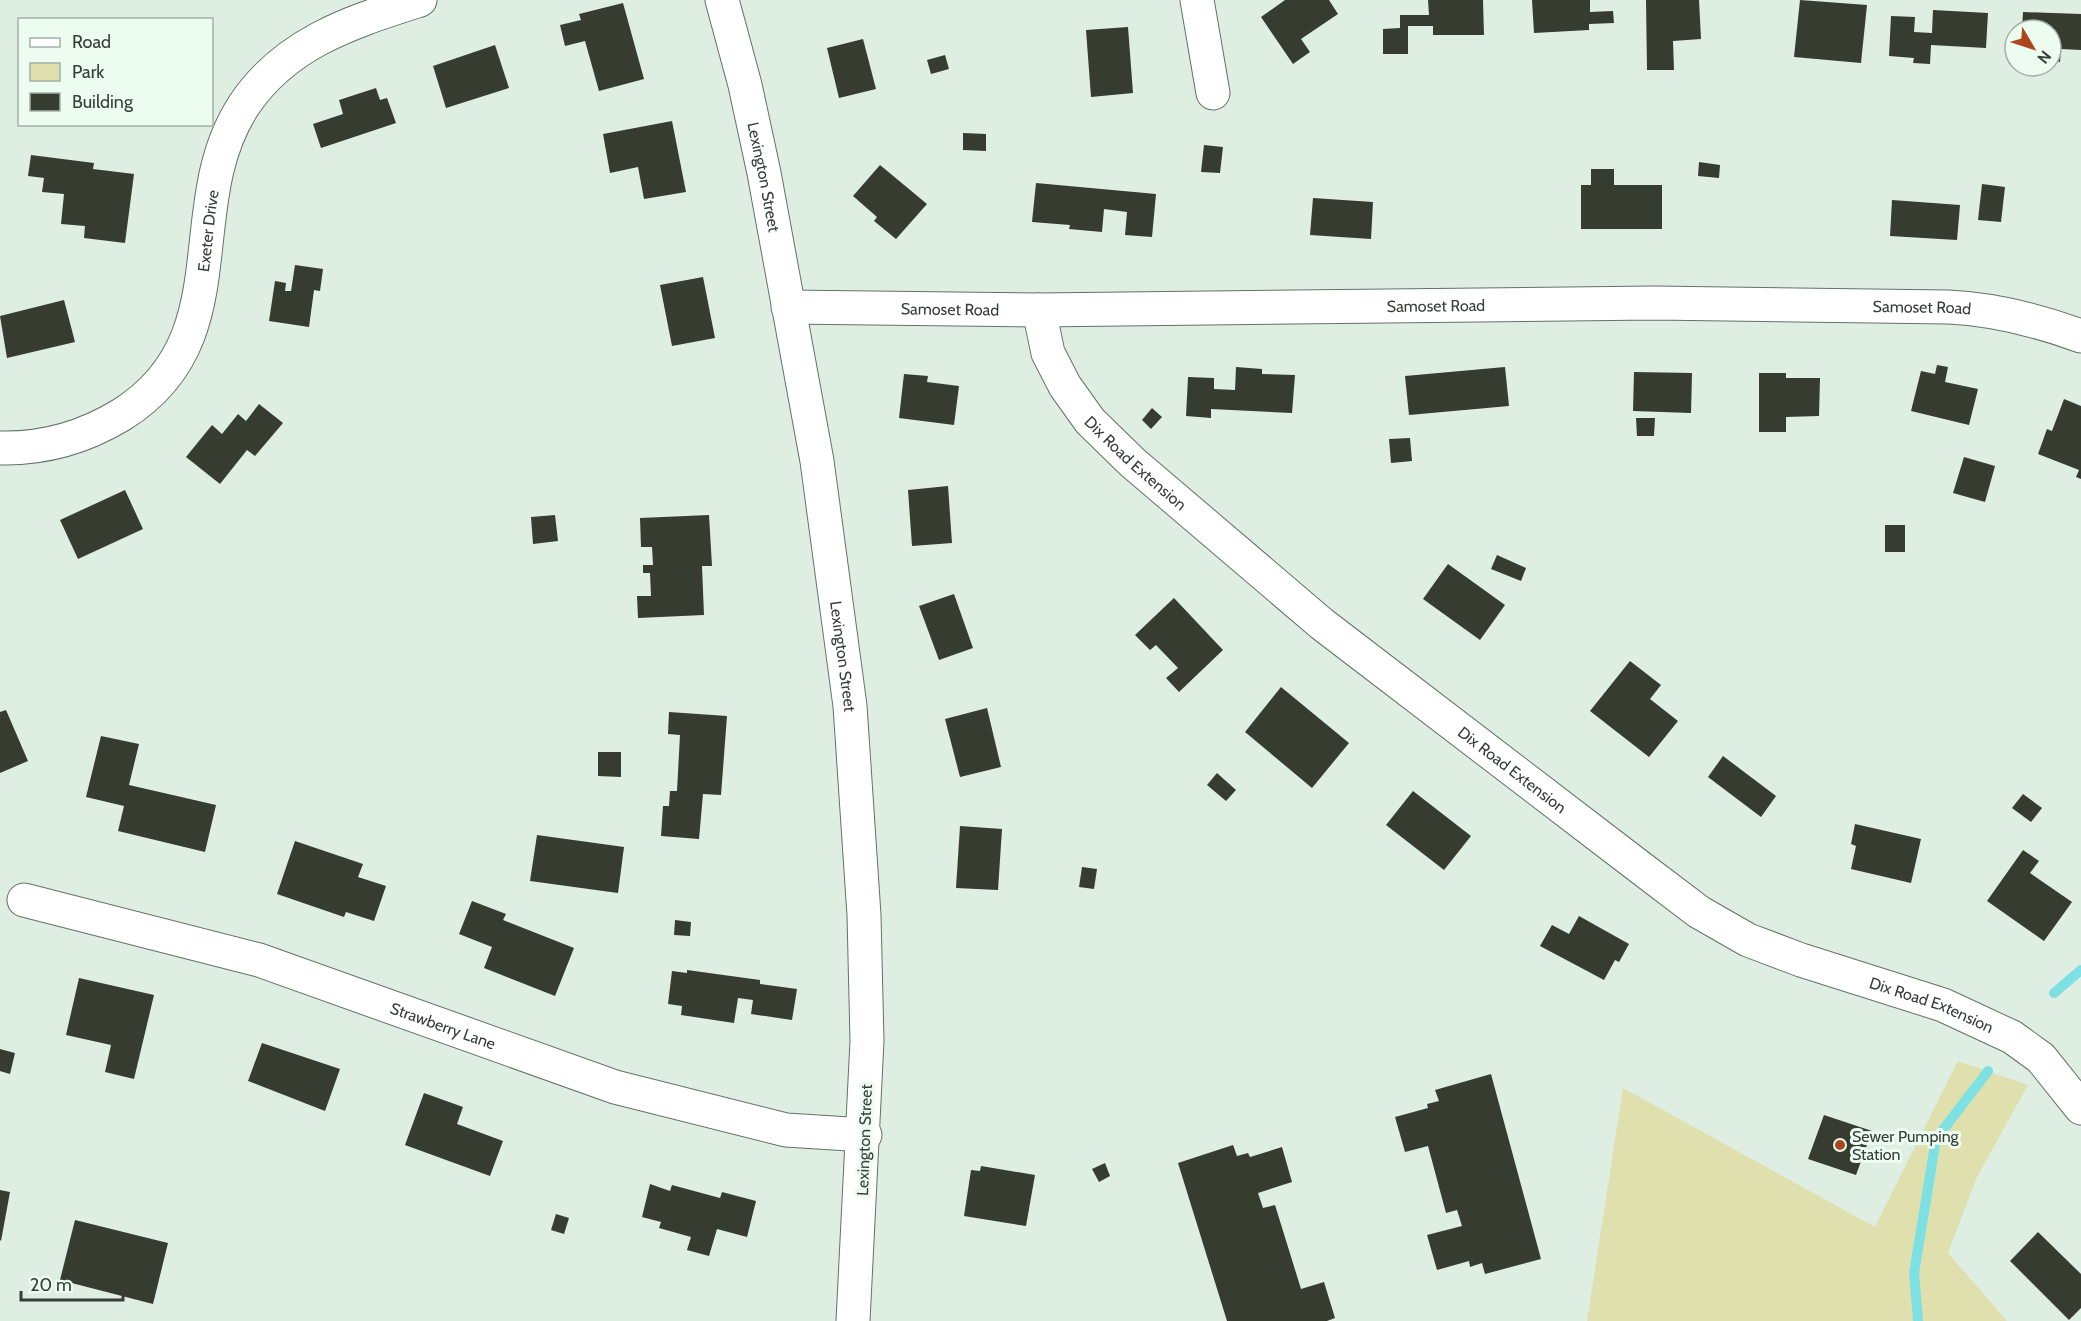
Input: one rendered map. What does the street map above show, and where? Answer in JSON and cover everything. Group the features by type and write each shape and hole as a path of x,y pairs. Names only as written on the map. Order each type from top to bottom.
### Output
{"street":[{"name":"Exeter Drive","path":"0,448 39,447 94,430 127,411 156,386 178,355 196,314 215,172 224,141 245,103 273,70 307,44 345,24 420,0"},
{"name":"Lexington Street","path":"722,0 747,96 818,461 850,706 864,915 867,1041 865,1135 854,1321"},
{"path":"1197,0 1213,93"},
{"name":"Samoset Road","path":"788,307 1039,310 1654,303 1948,307 2001,312 2044,323 2081,336"},
{"name":"Dix Road Extension","path":"1039,310 1048,353 1065,386 1090,421 1132,462 1322,624 1699,912 1748,940 1801,960 1943,1005 2012,1037 2042,1058 2081,1108"},
{"name":"Strawberry Lane","path":"24,900 279,967 615,1087 786,1130 865,1135"}],"green space":[{"path":"1958,1061 2028,1085 1977,1177 1948,1253 2007,1321 1587,1321 1623,1088 1875,1227"}],"building":[{"path":"1285,0 1329,0 1338,14 1301,39 1310,52 1293,64 1261,17"},
{"path":"1428,0 1483,0 1484,35 1433,35 1433,26 1408,26 1408,54 1383,54 1383,29 1400,28 1400,15 1429,15"},
{"path":"1532,0 1590,0 1590,12 1613,11 1614,23 1589,24 1589,30 1534,33"},
{"path":"1646,0 1699,0 1701,39 1673,41 1674,70 1647,70"},
{"path":"1800,0 1867,5 1861,63 1794,57"},
{"path":"623,3 644,79 599,91 585,41 565,46 560,25 581,20 579,14"},
{"path":"1933,10 1988,13 1986,48 1931,45 1930,64 1913,63 1914,58 1889,56 1891,16 1915,17 1914,32 1932,33"},
{"path":"2023,12 2081,14 2081,50 2063,49 2063,18 2023,18"},
{"path":"1128,27 1133,93 1091,97 1086,30"},
{"path":"863,39 876,89 839,98 827,48"},
{"path":"495,45 509,88 446,108 433,66"},
{"path":"945,55 949,69 931,74 927,60"},
{"path":"376,88 380,100 387,98 396,123 321,148 313,124 343,114 339,100"},
{"path":"672,121 686,192 644,199 638,167 610,173 603,134"},
{"path":"963,133 986,134 986,151 963,150"},
{"path":"1204,145 1223,147 1220,173 1201,172"},
{"path":"31,155 94,163 93,169 134,174 125,243 84,238 85,226 61,224 64,194 42,192 44,178 28,176"},
{"path":"1699,162 1720,165 1719,178 1698,176"},
{"path":"880,165 927,204 896,239 874,221 877,217 853,196"},
{"path":"1591,169 1614,169 1614,185 1662,185 1662,229 1581,229 1581,185 1591,185"},
{"path":"1036,183 1156,194 1152,237 1125,235 1127,212 1104,209 1102,232 1069,229 1070,225 1032,222"},
{"path":"1982,184 2005,187 2001,222 1978,220"},
{"path":"1313,198 1373,202 1371,239 1310,235"},
{"path":"1892,200 1960,205 1957,240 1890,236"},
{"path":"295,265 323,269 320,291 314,290 309,327 269,321 275,281 286,283 285,291 291,291"},
{"path":"703,277 715,338 672,346 660,285"},
{"path":"64,300 75,342 7,358 0,316"},
{"path":"1937,365 1948,367 1945,382 1978,389 1969,425 1911,411 1921,371 1935,374"},
{"path":"1236,367 1262,369 1262,374 1295,375 1292,413 1211,409 1211,418 1186,416 1188,377 1214,378 1214,389 1235,390"},
{"path":"1505,367 1509,406 1409,415 1405,376"},
{"path":"1634,372 1692,373 1691,413 1633,411"},
{"path":"1759,373 1786,373 1786,378 1820,378 1819,416 1786,417 1786,432 1759,432"},
{"path":"904,374 928,376 927,382 959,386 954,425 899,418"},
{"path":"2064,399 2081,406 2081,479 2076,477 2079,470 2038,454 2047,429 2052,431"},
{"path":"259,404 283,423 255,456 247,450 220,484 186,457 212,425 222,434 238,414 246,421"},
{"path":"1152,408 1162,417 1151,429 1142,420"},
{"path":"1636,418 1655,418 1654,436 1637,436"},
{"path":"1410,438 1412,461 1391,463 1389,439"},
{"path":"1964,457 1995,466 1985,502 1953,493"},
{"path":"948,486 952,543 912,546 908,490"},
{"path":"125,490 143,529 78,559 60,520"},
{"path":"555,515 558,541 533,544 531,517"},
{"path":"709,515 712,566 702,566 704,615 638,618 637,596 651,596 650,573 643,573 643,565 653,565 652,547 641,547 640,518"},
{"path":"1885,525 1905,525 1905,552 1885,552"},
{"path":"1497,555 1526,568 1521,581 1491,569"},
{"path":"1448,564 1505,605 1480,640 1423,599"},
{"path":"954,594 973,648 939,660 919,606"},
{"path":"1174,598 1223,650 1179,692 1166,678 1178,668 1156,645 1150,650 1135,635"},
{"path":"1630,661 1661,685 1650,699 1678,721 1649,757 1590,711"},
{"path":"1281,687 1349,743 1312,788 1245,732"},
{"path":"987,708 1001,767 960,777 945,719"},
{"path":"6,710 28,761 0,773 0,712"},
{"path":"669,712 727,716 721,795 703,794 699,839 661,836 663,806 669,806 670,791 677,791 680,735 668,734"},
{"path":"101,736 139,744 129,785 216,805 205,852 118,831 124,806 86,797"},
{"path":"598,752 621,752 621,777 598,776"},
{"path":"1723,756 1776,796 1761,817 1708,777"},
{"path":"1217,773 1236,790 1226,801 1207,785"},
{"path":"1413,791 1471,836 1444,870 1386,825"},
{"path":"2023,794 2042,808 2031,822 2012,808"},
{"path":"1855,824 1921,839 1911,883 1851,869 1856,846 1851,844"},
{"path":"960,826 1002,829 998,890 956,888"},
{"path":"537,835 624,847 618,893 530,881"},
{"path":"295,841 363,864 358,877 386,886 374,921 346,912 344,917 277,894"},
{"path":"2023,850 2039,861 2030,873 2072,902 2044,941 1987,901"},
{"path":"1082,867 1097,869 1094,889 1079,887"},
{"path":"472,901 506,914 503,920 574,948 555,996 484,968 492,947 459,934"},
{"path":"1579,916 1629,944 1619,962 1615,960 1604,980 1540,946 1552,925 1569,934"},
{"path":"675,920 691,922 690,936 674,935"},
{"path":"687,970 760,980 760,984 797,989 792,1020 751,1014 753,1000 738,998 734,1023 681,1015 682,1006 668,1004 672,971 687,973"},
{"path":"79,978 154,995 134,1079 105,1072 111,1045 66,1035"},
{"path":"262,1043 340,1069 325,1111 248,1081"},
{"path":"0,1049 15,1053 10,1074 0,1071"},
{"path":"1491,1074 1541,1259 1485,1274 1482,1263 1470,1267 1469,1261 1437,1270 1427,1235 1462,1226 1457,1210 1446,1213 1428,1146 1405,1152 1395,1117 1428,1108 1427,1104 1439,1101 1435,1090"},
{"path":"424,1093 463,1107 457,1124 503,1141 490,1176 405,1145"},
{"name":"Sewer Pumping Station","path":"1824,1115 1872,1131 1856,1175 1808,1159"},
{"path":"1233,1145 1237,1156 1248,1153 1250,1157 1282,1147 1292,1182 1258,1193 1263,1208 1275,1205 1301,1289 1324,1282 1335,1318 1327,1321 1227,1321 1178,1163"},
{"path":"1105,1163 1110,1176 1099,1182 1092,1169"},
{"path":"981,1166 1035,1175 1026,1226 964,1216 971,1170 980,1171"},
{"path":"650,1184 670,1191 672,1185 720,1198 722,1192 756,1201 747,1237 717,1229 709,1256 687,1250 691,1237 659,1228 661,1222 642,1217"},
{"path":"0,1190 10,1192 1,1241 0,1240"},
{"path":"556,1214 569,1218 564,1234 551,1230"},
{"path":"75,1220 168,1243 153,1304 60,1280"},
{"path":"2038,1232 2081,1274 2081,1308 2069,1320 2010,1261"}],"waterway":[{"path":"2054,993 2081,970"},
{"path":"1918,1321 1914,1273 1936,1139 1988,1071"}],"place":[{"name":"Sewer Pumping Station","path":"1840,1145"}]}
